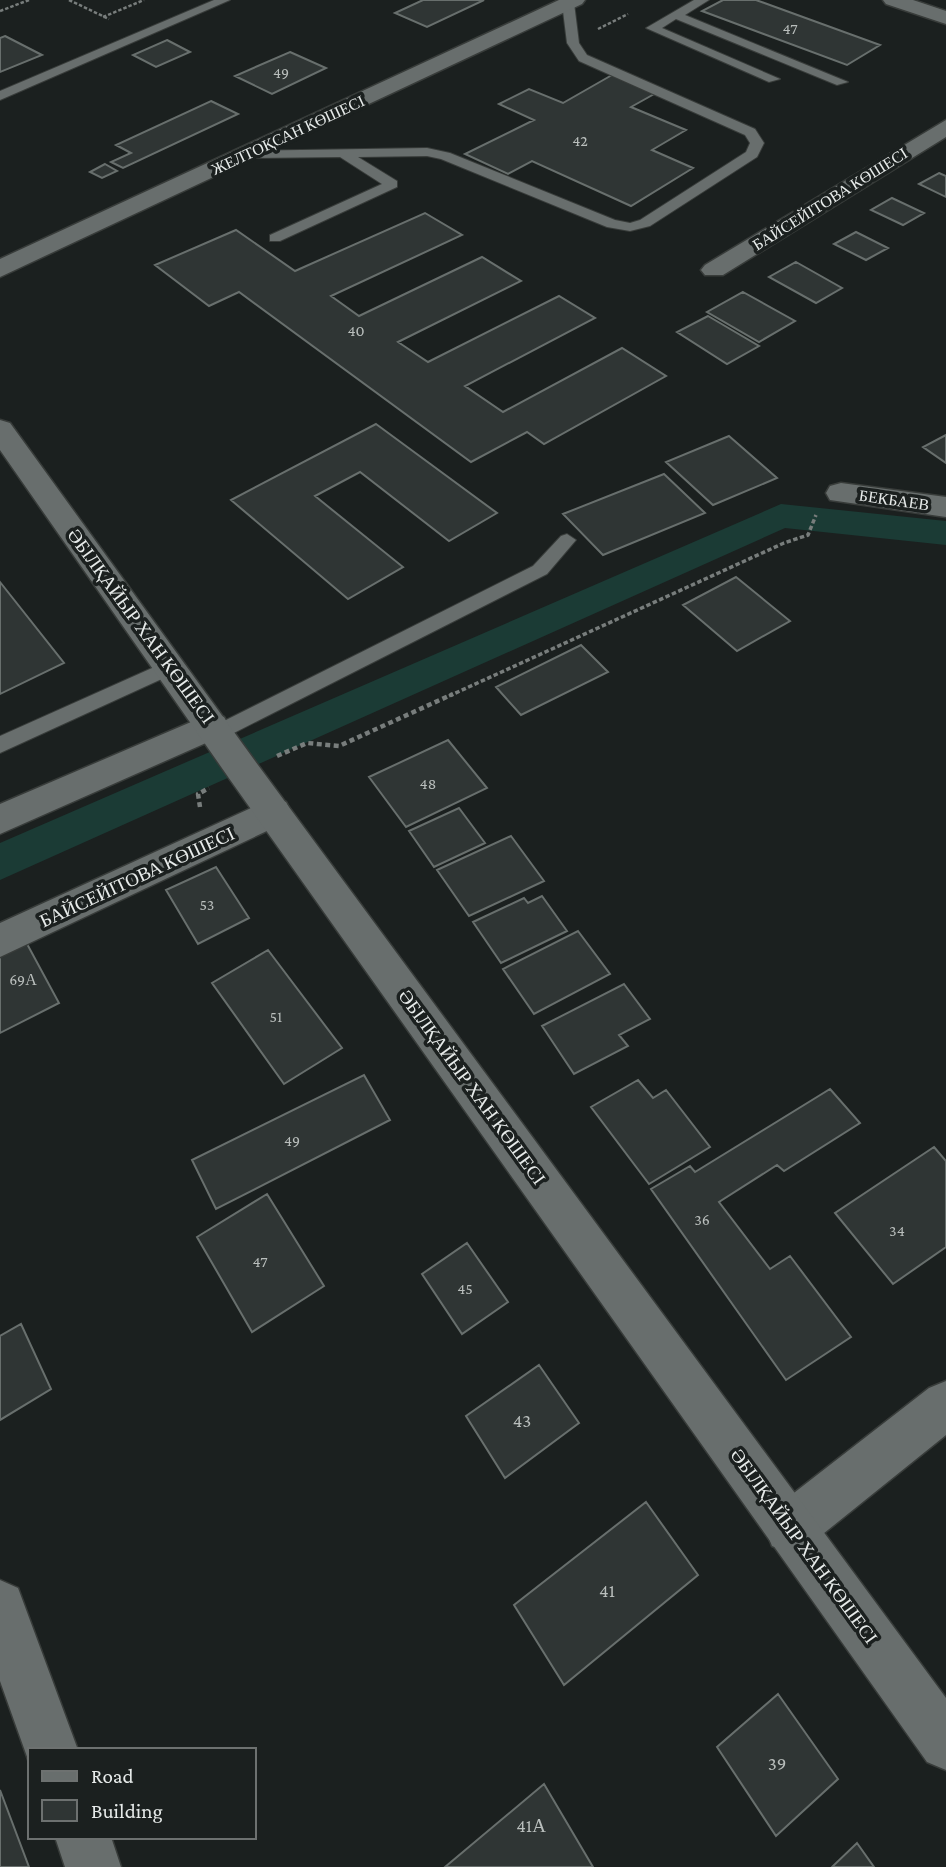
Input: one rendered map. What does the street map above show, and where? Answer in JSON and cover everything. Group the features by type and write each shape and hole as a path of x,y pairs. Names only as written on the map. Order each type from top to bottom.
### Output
{"street":[{"path":"893,0 946,18"},
{"name":"ЖЕЛТОҚСАН КӨШЕСІ","path":"0,269 571,2"},
{"name":"БАЙСЕЙІТОВА КӨШЕСІ","path":"714,270 946,127"},
{"name":"ӘБІЛҚАЙЫР ХАН КӨШЕСІ","path":"0,429 243,771 946,1743"},
{"name":"БЕКБАЕВ","path":"841,493 946,508"},
{"path":"0,820 214,729"},
{"name":"БАЙСЕЙІТОВА КӨШЕСІ","path":"0,941 273,812"},
{"path":"790,1528 946,1405"},
{"path":"0,1606 50,1748"},
{"path":"84,1839 93,1867"}],"lane":[{"path":"0,96 224,0"},
{"path":"704,0 652,28 774,79"},
{"path":"247,154 406,151 444,156 612,224 630,227 645,223 752,155 757,143 750,132 583,58 573,43 571,2"},
{"path":"676,15 842,82"},
{"path":"275,239 392,184 341,152"},
{"path":"214,729 540,570 567,540"},
{"path":"0,745 170,667"}],"path":[{"path":"0,11 30,0"},
{"path":"69,0 114,21"},
{"path":"103,16 144,0"},
{"path":"573,43 631,12"},
{"path":"243,771 307,743 339,746 784,542 808,535"}],"building":[{"path":"423,0 484,0 427,27 395,13"},
{"path":"723,0 756,0 880,45 847,65 702,11"},
{"path":"5,36 42,55 0,72 0,38"},
{"path":"167,40 190,52 156,67 133,55"},
{"path":"290,52 326,68 272,94 235,76"},
{"path":"612,75 656,93 631,107 686,130 652,150 693,168 631,206 532,161 508,174 465,154 534,120 499,104 529,89 563,103"},
{"path":"211,101 238,114 123,168 111,162 131,153 116,145"},
{"path":"105,164 117,171 102,178 90,172"},
{"path":"939,173 946,176 946,197 919,184"},
{"path":"892,198 924,213 903,225 871,210"},
{"path":"425,213 462,235 331,296 359,316 482,257 521,281 398,342 428,362 559,296 595,318 465,386 503,412 622,348 666,376 544,444 527,432 471,462 239,292 209,306 155,265 236,230 295,271"},
{"path":"856,232 888,248 866,260 834,244"},
{"path":"796,262 842,288 816,303 769,277"},
{"path":"743,292 795,321 759,342 707,312"},
{"path":"708,316 759,346 727,364 677,332"},
{"path":"376,424 497,513 449,541 360,472 315,496 403,567 348,599 231,500"},
{"path":"946,435 946,463 923,447"},
{"path":"729,436 777,478 713,505 666,462"},
{"path":"664,474 705,513 603,555 563,514"},
{"path":"736,577 790,621 737,651 683,605"},
{"path":"0,582 64,663 0,694"},
{"path":"581,645 608,672 521,715 496,687"},
{"path":"448,740 487,788 406,827 369,777"},
{"path":"459,808 485,843 434,867 409,831"},
{"path":"511,836 544,881 469,916 437,870"},
{"path":"216,867 249,918 198,944 166,890"},
{"path":"542,896 567,931 501,963 473,922 524,898 528,903"},
{"path":"578,931 610,974 534,1014 503,969"},
{"path":"26,942 59,1003 0,1033 0,955"},
{"path":"268,950 342,1048 284,1084 212,983"},
{"path":"624,984 650,1019 619,1035 628,1046 574,1074 542,1026"},
{"path":"364,1075 390,1120 216,1209 192,1160"},
{"path":"638,1080 653,1098 666,1090 710,1147 649,1184 591,1107"},
{"path":"830,1089 860,1123 784,1171 777,1165 719,1202 770,1269 790,1256 851,1337 786,1380 651,1189 690,1166 695,1172"},
{"path":"934,1147 946,1161 946,1247 893,1284 835,1213"},
{"path":"267,1194 324,1286 252,1332 197,1237"},
{"path":"467,1243 508,1302 462,1334 422,1274"},
{"path":"21,1324 51,1389 0,1420 0,1336"},
{"path":"539,1365 579,1423 505,1478 466,1416"},
{"path":"646,1502 698,1575 564,1685 514,1605"},
{"path":"778,1694 838,1779 776,1836 717,1747"},
{"path":"544,1784 593,1867 445,1867"},
{"path":"0,1790 29,1867 0,1867"},
{"path":"857,1843 874,1867 832,1867"}],"waterway":[{"path":"0,862 781,516 946,533"}]}
